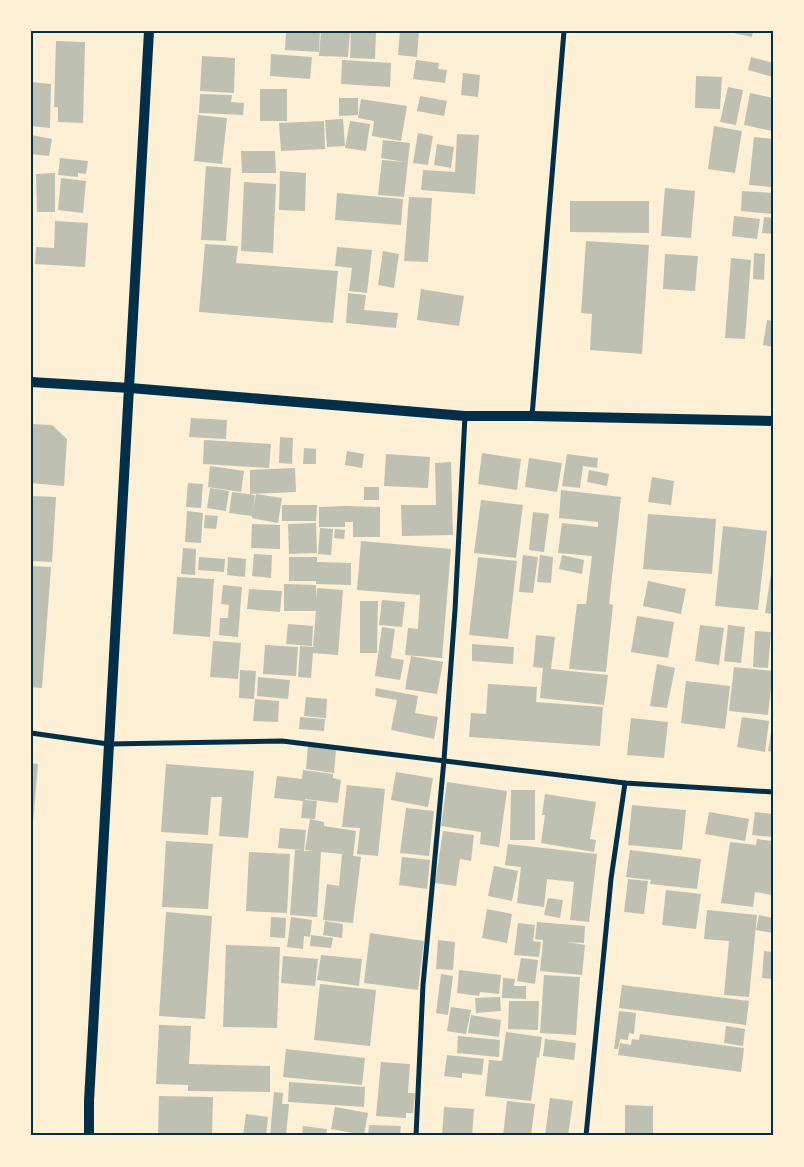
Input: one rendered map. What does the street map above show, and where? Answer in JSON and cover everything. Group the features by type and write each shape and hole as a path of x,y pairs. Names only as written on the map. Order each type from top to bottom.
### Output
{"main road":[{"path":"89,1136 89,1101 108,744 130,388 149,31"},
{"path":"31,382 130,388 465,416 773,421"}],"street":[{"path":"532,416 564,31"},
{"path":"416,1136 423,986 444,760 455,610 465,416"},
{"path":"31,733 108,744 282,741 625,783 773,792"},
{"path":"586,1136 611,879 625,783"}],"building":[{"path":"286,31 320,31 319,52 285,50"},
{"path":"321,31 350,31 348,57 319,56"},
{"path":"351,31 376,31 375,59 350,58"},
{"path":"400,31 419,31 417,57 398,55"},
{"path":"733,31 753,31 752,37 733,33"},
{"path":"56,41 85,42 83,123 58,122 58,107 54,107"},
{"path":"271,54 312,57 310,79 270,76"},
{"path":"202,56 235,58 234,93 200,91"},
{"path":"751,57 773,63 773,77 748,70"},
{"path":"342,60 391,63 390,87 341,84"},
{"path":"416,60 439,63 438,69 447,70 445,83 413,79"},
{"path":"463,73 480,75 478,97 461,95"},
{"path":"696,76 722,77 720,109 695,108"},
{"path":"31,82 51,84 50,128 31,126"},
{"path":"728,87 743,90 736,125 720,122"},
{"path":"260,89 287,89 287,121 260,121"},
{"path":"750,93 773,98 772,131 744,125"},
{"path":"200,94 232,95 231,102 244,103 243,115 199,113"},
{"path":"420,96 447,101 444,116 417,111"},
{"path":"339,98 358,98 358,115 339,116"},
{"path":"361,99 407,106 401,141 372,136 374,121 358,118"},
{"path":"198,115 227,118 222,164 194,161"},
{"path":"343,119 345,146 327,147 325,120"},
{"path":"324,121 325,149 281,151 279,123"},
{"path":"350,121 370,124 366,151 345,148"},
{"path":"714,126 742,131 735,173 708,169"},
{"path":"418,133 433,136 428,165 413,163"},
{"path":"457,134 479,135 475,194 421,190 423,170 455,172"},
{"path":"31,135 52,139 49,156 31,154"},
{"path":"754,137 773,139 771,187 749,185"},
{"path":"383,140 410,143 404,197 378,195 382,160 405,162 381,158"},
{"path":"437,144 454,147 451,168 434,165"},
{"path":"241,151 275,151 276,173 242,173"},
{"path":"60,158 88,161 86,174 78,173 78,177 58,175"},
{"path":"206,166 231,168 226,241 201,240"},
{"path":"280,171 306,173 305,211 279,210"},
{"path":"55,173 55,212 37,212 36,174"},
{"path":"61,178 86,181 83,213 58,210"},
{"path":"244,182 276,184 273,253 241,251"},
{"path":"665,188 695,191 691,238 661,236"},
{"path":"742,191 773,193 773,214 741,211"},
{"path":"337,193 403,199 401,225 335,220"},
{"path":"409,197 432,198 428,262 404,261"},
{"path":"570,201 649,201 649,233 570,232"},
{"path":"734,216 760,219 757,239 732,236"},
{"path":"764,217 773,218 773,234 762,233"},
{"path":"55,221 88,223 85,267 35,264 36,247 54,248"},
{"path":"586,241 649,245 642,354 590,350 592,314 581,313"},
{"path":"205,244 238,246 236,263 338,271 333,323 199,312"},
{"path":"337,247 372,250 367,293 349,291 352,268 335,266"},
{"path":"383,251 399,254 394,288 378,285"},
{"path":"754,253 765,254 764,280 753,279"},
{"path":"665,254 698,256 695,291 663,289"},
{"path":"731,258 751,260 745,339 725,338"},
{"path":"421,289 464,296 459,326 417,320"},
{"path":"348,293 366,295 364,310 398,313 396,328 346,323"},
{"path":"767,320 773,321 773,347 763,345"},
{"path":"191,418 227,420 226,439 189,437"},
{"path":"31,424 52,425 67,439 64,486 31,483"},
{"path":"280,437 293,438 292,464 279,463"},
{"path":"204,440 271,444 269,468 203,464"},
{"path":"304,448 316,449 316,464 303,464"},
{"path":"347,451 364,454 362,468 345,465"},
{"path":"482,453 521,459 517,490 478,484"},
{"path":"386,454 430,457 428,488 384,486"},
{"path":"567,454 598,458 597,468 583,466 580,488 562,486"},
{"path":"529,458 562,463 557,492 525,487"},
{"path":"451,462 453,535 402,536 401,505 436,505 435,463"},
{"path":"210,466 244,471 241,492 208,487"},
{"path":"295,468 296,492 250,494 250,470"},
{"path":"589,470 609,474 607,486 587,482"},
{"path":"652,477 674,481 671,505 648,502"},
{"path":"188,483 203,484 201,508 186,507"},
{"path":"364,487 379,487 379,500 364,500"},
{"path":"210,488 229,491 226,511 207,508"},
{"path":"561,490 621,497 609,604 613,605 606,672 569,669 577,604 586,604 592,556 558,553 562,523 598,527 598,522 559,518"},
{"path":"232,492 255,495 253,509 256,494 282,498 278,523 252,518 252,516 229,513"},
{"path":"31,496 56,497 52,562 31,561"},
{"path":"481,500 523,505 516,558 474,553"},
{"path":"282,505 317,505 316,521 282,521"},
{"path":"319,507 380,507 380,537 353,537 353,522 345,522 345,527 319,527"},
{"path":"187,511 203,513 201,543 185,542"},
{"path":"533,512 549,514 544,552 529,550"},
{"path":"648,514 716,519 712,574 643,569"},
{"path":"205,515 218,516 216,529 204,528"},
{"path":"316,523 317,553 289,554 288,524"},
{"path":"252,524 280,525 280,549 251,548"},
{"path":"723,526 767,531 758,610 715,606"},
{"path":"320,528 333,529 331,555 318,554"},
{"path":"335,529 345,530 344,539 334,538"},
{"path":"361,541 451,549 442,658 405,655 408,628 418,629 420,595 357,590"},
{"path":"183,548 196,549 195,575 181,574"},
{"path":"254,554 272,555 271,578 252,576"},
{"path":"523,555 538,557 533,593 519,592"},
{"path":"540,555 553,557 551,583 537,582"},
{"path":"562,555 584,560 582,574 559,569"},
{"path":"199,557 225,559 224,572 198,570"},
{"path":"228,557 246,559 245,577 227,575"},
{"path":"289,557 317,557 317,562 351,563 351,585 316,584 316,581 289,581"},
{"path":"478,557 517,561 508,639 469,635"},
{"path":"31,566 51,567 42,688 31,687"},
{"path":"773,567 773,614 765,613"},
{"path":"177,577 214,579 210,637 173,634"},
{"path":"648,581 686,589 681,614 643,606"},
{"path":"284,584 316,585 316,600 317,588 343,590 338,655 313,653 311,678 298,677 300,646 315,647 313,646 316,611 284,611"},
{"path":"223,585 242,587 238,637 219,635 220,618 228,618 229,605 221,604"},
{"path":"249,589 282,591 280,612 247,609"},
{"path":"382,600 405,602 402,627 379,625"},
{"path":"360,601 378,601 377,653 360,653"},
{"path":"637,616 674,622 668,658 631,652"},
{"path":"288,624 313,626 312,646 286,644"},
{"path":"700,625 724,628 719,665 695,661"},
{"path":"728,625 745,627 741,663 724,661"},
{"path":"382,627 395,629 391,658 404,660 400,680 375,676"},
{"path":"755,631 771,632 768,668 753,667"},
{"path":"536,635 555,637 551,669 608,675 604,705 540,698 543,668 533,667"},
{"path":"213,641 241,643 238,679 210,677"},
{"path":"472,644 514,647 513,664 472,661"},
{"path":"265,645 298,647 296,676 263,674"},
{"path":"411,656 443,662 437,694 405,689"},
{"path":"657,664 675,668 667,708 650,706"},
{"path":"734,667 773,671 768,715 729,711"},
{"path":"240,670 256,671 254,699 239,698"},
{"path":"258,677 290,680 288,699 257,696"},
{"path":"686,681 730,686 725,729 681,723"},
{"path":"488,684 537,687 536,702 603,707 600,746 469,737 471,713 486,714"},
{"path":"376,688 418,696 415,713 438,717 434,739 391,730 397,700 375,696"},
{"path":"306,697 327,699 326,718 304,716"},
{"path":"255,699 279,701 278,722 253,721"},
{"path":"300,717 325,719 324,731 299,729"},
{"path":"742,717 769,721 765,752 737,747"},
{"path":"631,718 668,722 664,758 627,755"},
{"path":"771,733 773,733 773,752 768,751"},
{"path":"308,745 336,749 334,773 306,769"},
{"path":"31,763 38,764 33,823 31,823"},
{"path":"166,764 254,771 248,838 219,836 222,797 211,797 208,835 161,832"},
{"path":"303,770 333,774 333,778 341,780 338,803 305,799 317,801 315,819 301,818 303,801 274,798 277,776 302,779"},
{"path":"396,772 433,778 428,807 391,800"},
{"path":"447,782 507,791 499,847 480,844 481,832 441,826"},
{"path":"347,785 385,789 378,856 357,854 360,828 342,827"},
{"path":"511,790 535,790 535,840 510,840"},
{"path":"545,794 596,802 590,839 596,840 594,852 541,843 545,815 542,815"},
{"path":"632,805 686,810 682,850 628,845"},
{"path":"406,808 434,811 429,856 400,853"},
{"path":"709,812 749,819 745,841 705,834"},
{"path":"755,812 773,814 773,837 752,835"},
{"path":"310,819 324,822 324,826 356,831 353,856 361,857 353,923 323,920 327,884 339,886 342,854 321,852 317,917 290,915 295,850 301,850 278,848 280,828 306,830 304,851 314,851 305,850"},
{"path":"443,831 474,835 471,861 460,859 456,886 435,883"},
{"path":"757,839 773,841 773,895 755,892 753,907 721,903 730,842 756,845"},
{"path":"166,841 213,844 208,909 162,907"},
{"path":"508,844 597,854 589,922 570,920 574,882 547,879 544,907 517,903 521,867 505,865"},
{"path":"630,850 701,859 697,889 650,884 651,880 626,877"},
{"path":"249,852 290,854 287,913 246,911"},
{"path":"402,857 430,860 427,889 399,885"},
{"path":"494,866 518,871 512,901 488,896"},
{"path":"628,879 648,881 644,914 624,912"},
{"path":"666,890 701,894 696,929 662,925"},
{"path":"548,898 563,900 560,918 544,915"},
{"path":"487,909 512,914 507,943 482,938"},
{"path":"707,910 757,915 749,997 724,995 729,941 704,939"},
{"path":"166,912 212,916 205,1019 159,1016"},
{"path":"759,915 773,918 773,933 756,930"},
{"path":"271,917 286,918 285,938 270,937"},
{"path":"291,917 312,920 310,937 304,936 303,949 287,947"},
{"path":"325,921 343,924 342,938 323,935"},
{"path":"537,922 585,926 584,943 566,942 585,945 582,975 540,971 543,940 535,939"},
{"path":"518,923 535,925 533,941 541,942 539,957 514,955"},
{"path":"370,933 424,941 418,990 364,983"},
{"path":"311,935 333,938 331,948 310,946"},
{"path":"438,940 455,942 453,970 436,969"},
{"path":"226,945 280,947 277,1028 223,1027"},
{"path":"764,951 773,952 773,979 762,978"},
{"path":"321,955 362,959 359,986 317,980"},
{"path":"283,956 318,959 315,986 281,983"},
{"path":"521,958 538,960 535,984 517,981"},
{"path":"459,970 501,975 499,994 480,992 479,996 457,993"},
{"path":"441,974 453,976 448,1015 436,1013"},
{"path":"544,975 580,977 576,1035 540,1033"},
{"path":"503,978 515,979 514,986 526,986 526,999 502,998"},
{"path":"320,984 376,990 370,1046 314,1040"},
{"path":"622,985 749,1001 746,1025 619,1008"},
{"path":"500,997 501,1011 476,1013 475,998"},
{"path":"509,1001 539,1001 538,1030 508,1029"},
{"path":"451,1007 471,1010 466,1034 447,1031"},
{"path":"619,1011 636,1013 634,1034 629,1033 628,1040 620,1039 618,1049 614,1049"},
{"path":"471,1015 501,1020 499,1037 468,1033"},
{"path":"159,1025 191,1026 189,1064 270,1066 270,1092 188,1091 188,1085 156,1084"},
{"path":"726,1026 745,1029 743,1046 724,1043"},
{"path":"506,1032 542,1037 539,1058 537,1057 531,1101 485,1096 489,1060 502,1061"},
{"path":"640,1034 744,1048 741,1072 618,1055 620,1043 631,1045 632,1039 639,1040"},
{"path":"458,1036 500,1040 499,1057 457,1053"},
{"path":"545,1039 576,1043 574,1060 543,1056"},
{"path":"286,1049 365,1058 362,1085 283,1077"},
{"path":"447,1055 484,1059 482,1075 462,1073 462,1078 444,1076"},
{"path":"381,1062 410,1064 408,1093 415,1093 413,1113 406,1113 406,1118 376,1116"},
{"path":"289,1082 365,1087 364,1107 288,1102"},
{"path":"274,1092 283,1093 282,1104 289,1104 286,1136 270,1136"},
{"path":"159,1096 213,1097 212,1136 158,1136"},
{"path":"550,1098 573,1101 568,1136 545,1136"},
{"path":"507,1101 535,1104 531,1136 503,1136"},
{"path":"625,1105 653,1106 653,1133 625,1133"},
{"path":"335,1107 368,1113 364,1135 331,1129"},
{"path":"444,1107 474,1109 472,1136 442,1136"},
{"path":"246,1114 268,1117 266,1136 243,1136"},
{"path":"369,1125 401,1126 400,1136 368,1136"},
{"path":"303,1126 327,1129 326,1136 302,1136"}]}
